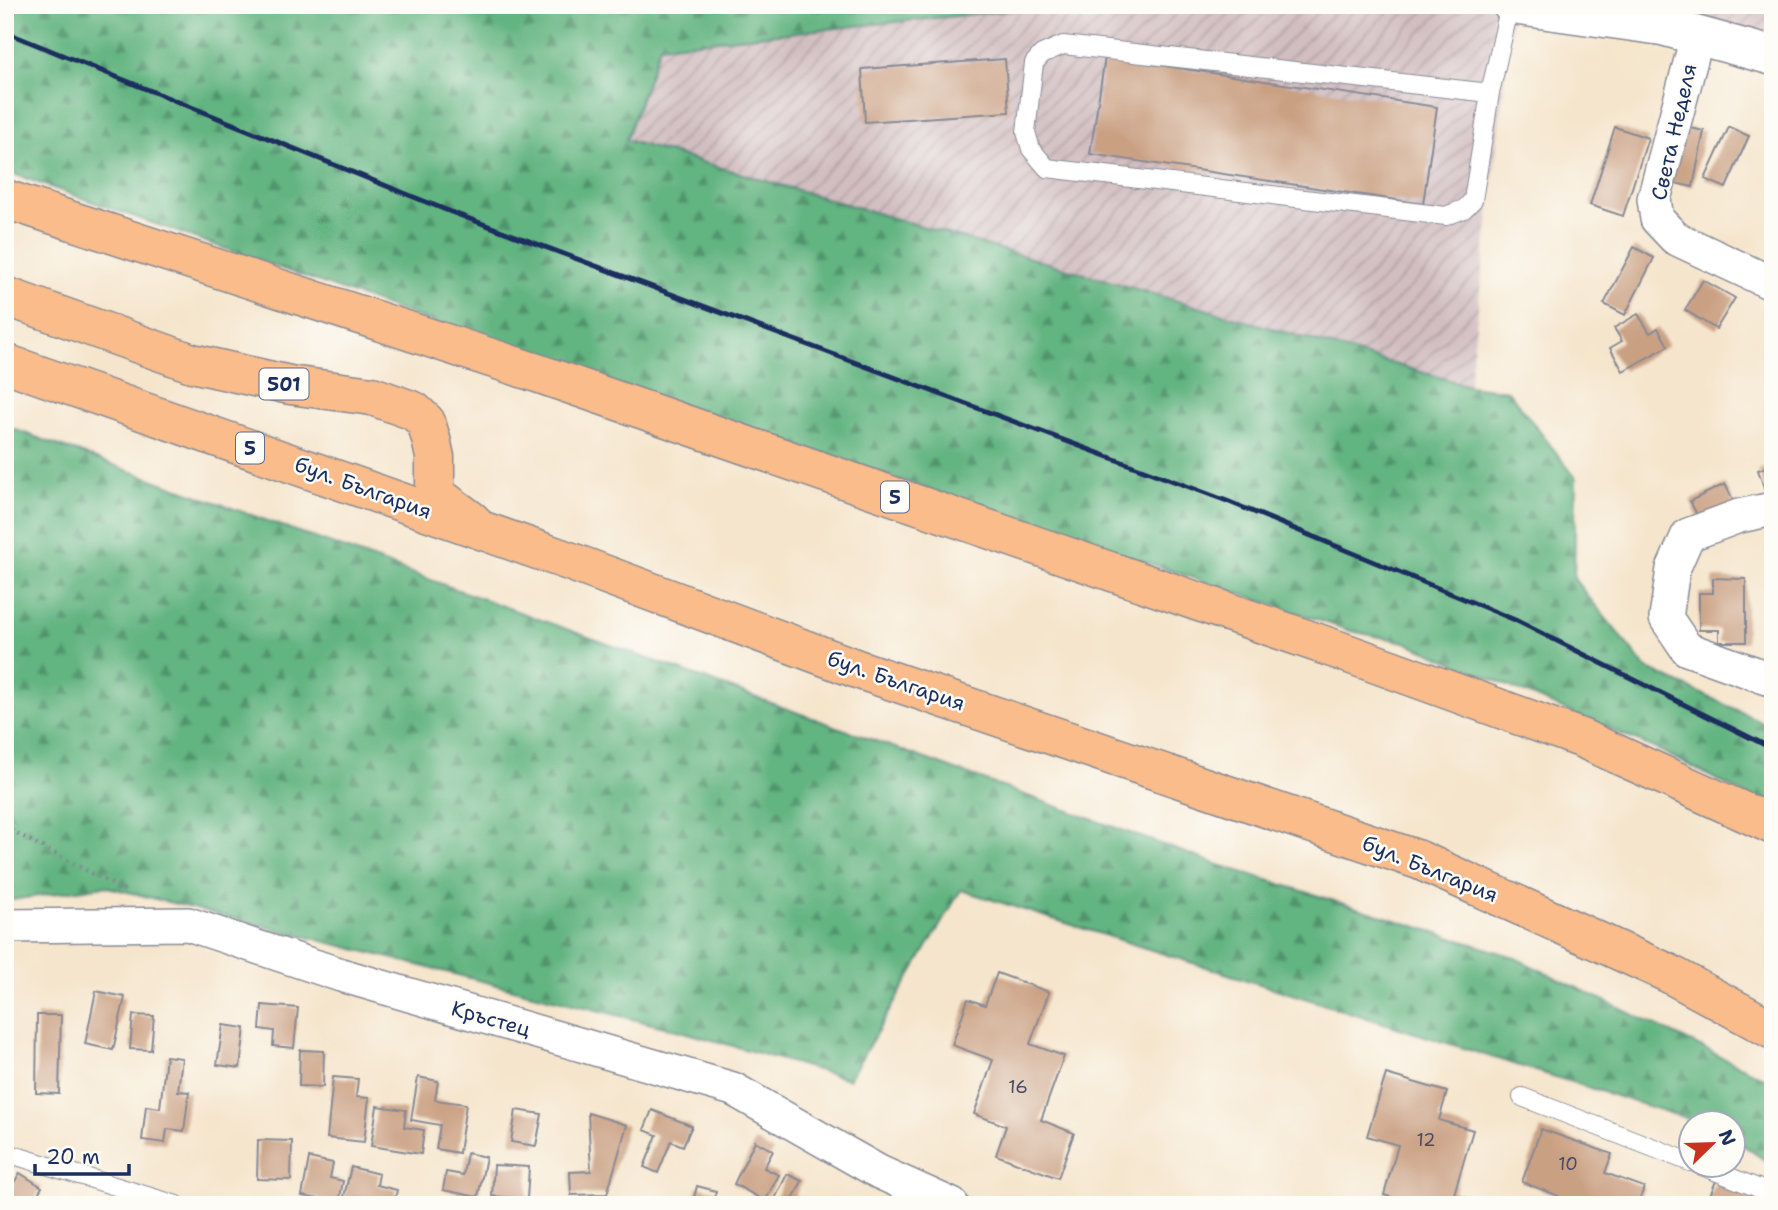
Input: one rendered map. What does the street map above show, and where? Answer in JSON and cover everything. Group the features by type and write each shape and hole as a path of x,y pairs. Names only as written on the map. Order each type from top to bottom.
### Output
{"highway":[{"name":"5","path":"5,199 537,373 1338,650 1581,738 1773,825"},
{"name":"501","path":"5,296 192,363 278,383 372,396 414,411 426,422 431,439 435,457 435,490 461,514 494,535"},
{"name":"бул. България","path":"5,363 569,561 860,670 1419,860 1668,973 1773,1030"}],"street":[{"path":"1511,5 1662,26 1773,55"},
{"name":"Света Неделя","path":"1697,37 1654,199 1657,219 1675,238 1773,284"},
{"path":"1773,509 1739,516 1688,535 1673,569 1666,618 1687,649 1773,680"},
{"name":"Кръстец","path":"5,926 188,924 341,975 733,1089 879,1172 952,1205"}],"lane":[{"path":"1490,93 1063,45 1042,54 1034,63 1026,132 1031,149 1047,168 1446,216 1464,209 1473,200 1490,93 1511,5"},
{"path":"1522,1097 1676,1157"},
{"path":"10,1154 177,1205"},
{"path":"1732,1178 1773,1194"}],"path":[{"path":"5,827 127,891"}],"shaded area":[{"path":"1065,5 1510,5 1511,23 1469,386 626,141 660,46"},
{"path":"1511,5 1773,5 1773,58"}],"green space":[{"path":"5,5 1065,5 660,46 626,140 1469,386 1508,391 1576,478 1574,579 1646,668 1773,727 1773,809 1661,751 1405,642 1351,631 472,336 5,171"},
{"path":"5,426 1216,864 1511,956 1773,1082 1773,1166 1746,1147 1746,1108 1676,1108 1676,1115 961,890 849,1079 684,1032 104,886 5,901"}],"building":[{"path":"1105,57 1437,107 1423,204 1090,154"},
{"path":"1005,59 1009,112 865,122 862,69"},
{"path":"1681,126 1704,131 1693,187 1670,182"},
{"path":"1615,127 1648,138 1623,216 1590,205"},
{"path":"1729,127 1749,136 1726,188 1705,179"},
{"path":"1634,247 1654,258 1625,315 1604,304"},
{"path":"1703,280 1735,298 1716,329 1685,310"},
{"path":"1638,314 1650,333 1658,328 1668,346 1623,371 1610,348 1622,341 1614,328"},
{"path":"1773,465 1773,494 1767,496 1758,470"},
{"path":"1725,484 1737,508 1702,525 1690,501"},
{"path":"1713,578 1746,579 1746,642 1719,642 1719,630 1699,630 1699,593 1713,593"},
{"path":"997,973 1049,992 1030,1044 1064,1056 1041,1120 1074,1133 1058,1178 996,1155 1006,1126 974,1114 993,1060 952,1045 968,999 985,1005"},
{"path":"96,991 125,997 113,1050 85,1044"},
{"path":"262,1005 298,1008 294,1048 273,1046 274,1031 260,1029"},
{"path":"37,1015 61,1015 59,1094 36,1093"},
{"path":"133,1015 154,1016 151,1050 130,1049"},
{"path":"223,1025 245,1028 240,1068 217,1065"},
{"path":"300,1050 324,1051 323,1087 299,1086"},
{"path":"166,1056 182,1058 178,1091 189,1092 184,1131 167,1129 165,1143 142,1140 146,1106 160,1108"},
{"path":"1386,1074 1447,1092 1439,1120 1473,1130 1454,1194 1478,1201 1477,1205 1415,1205 1384,1195 1398,1145 1367,1136"},
{"path":"333,1077 358,1079 356,1097 369,1098 364,1142 327,1138"},
{"path":"418,1077 438,1081 435,1100 466,1104 459,1153 436,1149 440,1125 411,1120"},
{"path":"377,1106 406,1110 404,1127 424,1130 421,1154 371,1146"},
{"path":"516,1110 542,1114 536,1146 511,1142"},
{"path":"652,1110 692,1126 683,1146 671,1141 658,1173 644,1167 657,1135 644,1130"},
{"path":"588,1113 627,1125 607,1194 571,1195 570,1172 591,1171"},
{"path":"1541,1129 1612,1154 1605,1173 1644,1187 1638,1205 1556,1205 1559,1196 1522,1182"},
{"path":"258,1140 292,1141 291,1180 257,1179"},
{"path":"755,1141 773,1151 764,1168 779,1175 765,1201 734,1184"},
{"path":"467,1153 486,1157 478,1197 443,1190 446,1172 463,1175"},
{"path":"309,1158 333,1163 330,1178 343,1181 339,1203 302,1196"},
{"path":"494,1165 529,1167 527,1199 492,1196"},
{"path":"351,1167 379,1174 377,1185 397,1190 394,1205 342,1205"},
{"path":"20,1173 42,1187 33,1202 37,1205 5,1205 5,1197"},
{"path":"787,1174 802,1181 790,1205 772,1205"},
{"path":"1717,1178 1773,1199 1773,1205 1706,1205"},
{"path":"697,1186 716,1191 712,1205 692,1205"}],"railway":[{"path":"5,32 451,212 1227,501 1515,620 1773,749"}]}
